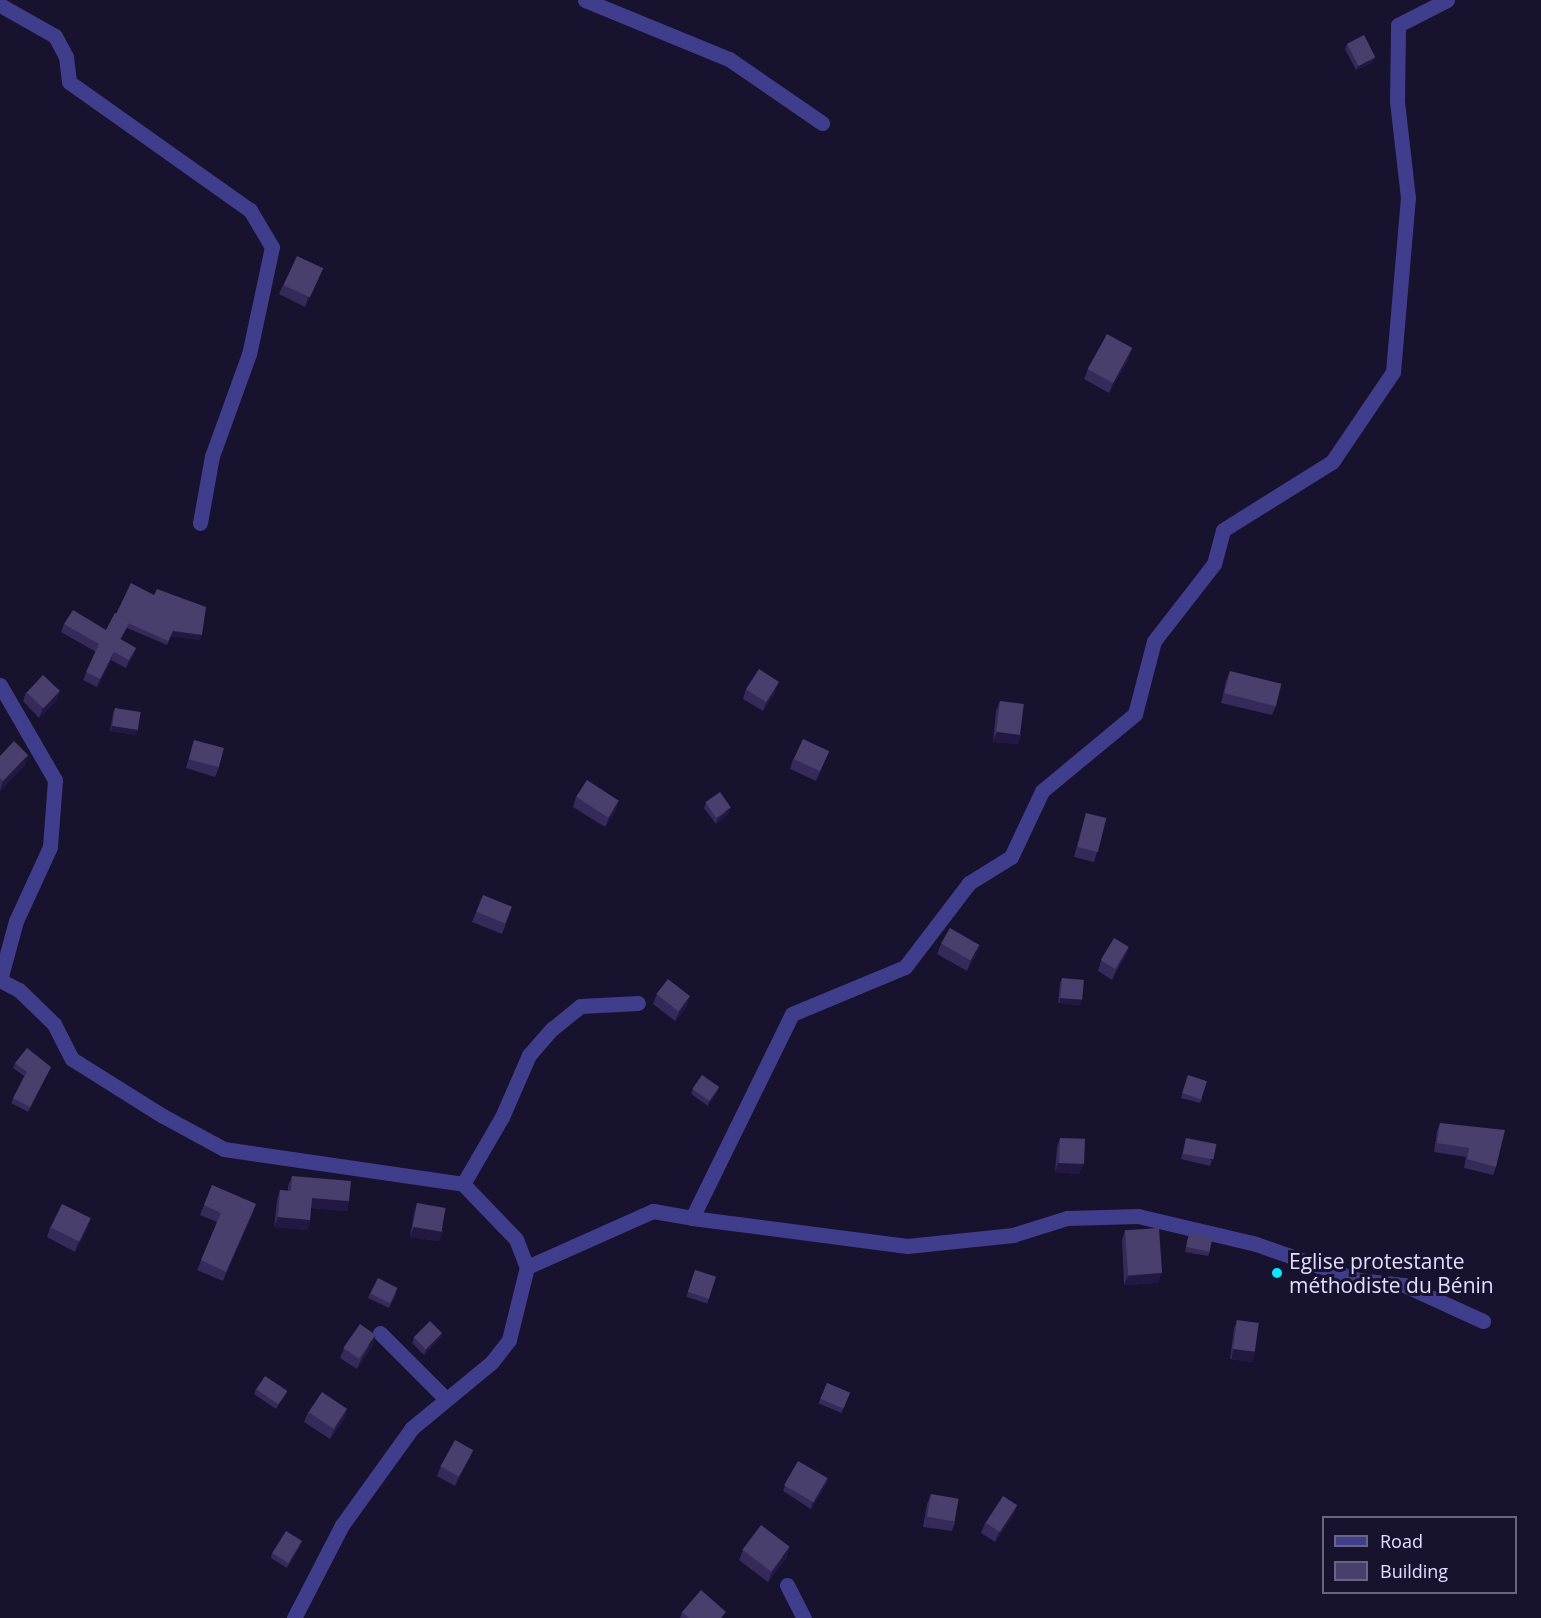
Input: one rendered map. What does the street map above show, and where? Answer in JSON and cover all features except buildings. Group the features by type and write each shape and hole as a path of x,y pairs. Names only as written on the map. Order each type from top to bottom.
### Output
{"street":[{"path":"585,0 729,59 822,123"},
{"path":"692,1218 792,1014 905,967 969,884 1011,857 1042,791 1135,714 1154,641 1214,564 1223,530 1332,462 1393,372 1408,198 1397,101 1398,25 1447,0"},
{"path":"0,5 55,36 66,57 69,82 250,210 272,247 249,354 212,456 200,523"},
{"path":"0,686 55,780 50,847 16,921 0,980 54,1024 72,1059 224,1149 463,1184 516,1239 527,1266 509,1340 492,1362 444,1397 412,1428 342,1526 294,1618"},
{"path":"463,1184 502,1117 529,1055 552,1029 580,1006 638,1003"},
{"path":"527,1266 653,1211 907,1246 1013,1234 1067,1218 1138,1216 1256,1244 1358,1281 1404,1285 1483,1321"},
{"path":"380,1334 444,1397"},
{"path":"787,1584 804,1618"}],"place":[{"name":"Eglise protestante méthodiste du Bénin","path":"1277,1273"}]}
